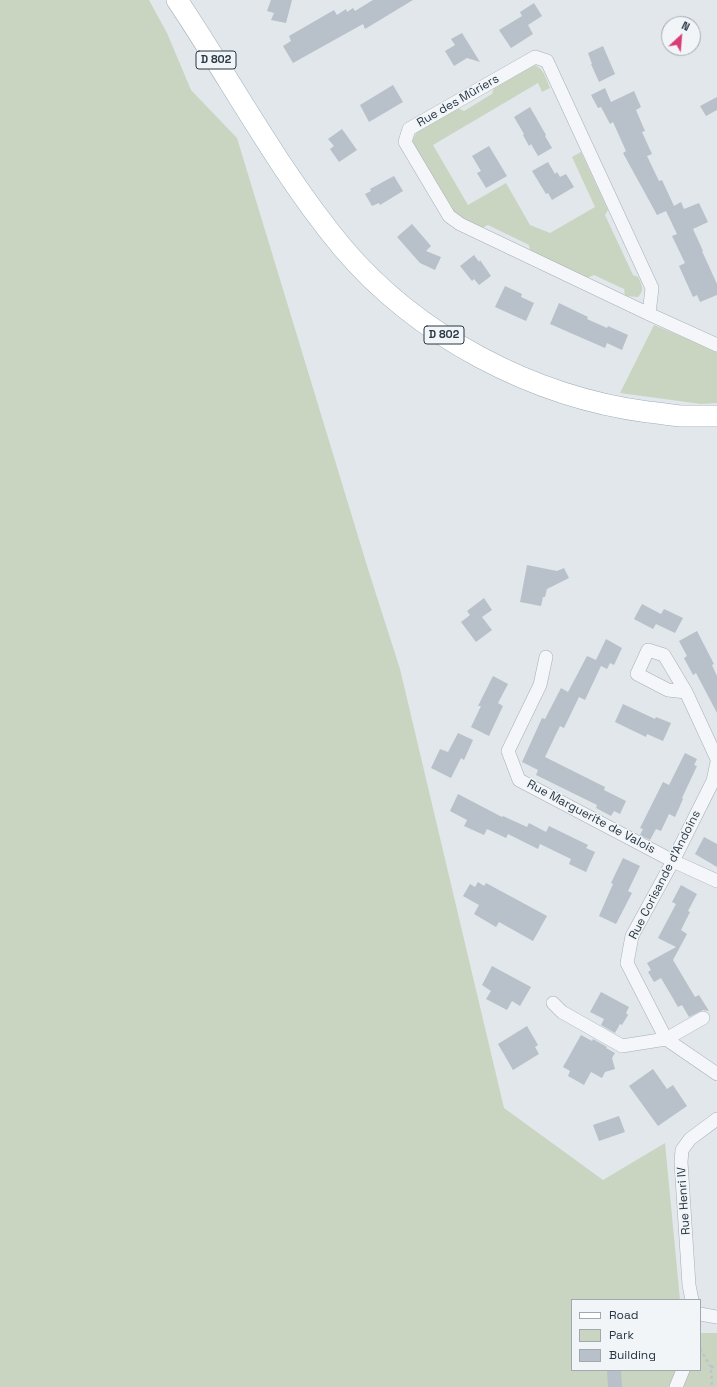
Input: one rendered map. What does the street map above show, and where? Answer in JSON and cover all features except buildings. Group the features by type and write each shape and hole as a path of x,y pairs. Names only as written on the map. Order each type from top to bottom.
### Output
{"main road":[{"name":"D 802","path":"176,0 309,204 343,248 374,281 407,308 438,331 478,356 515,375 554,390 630,410 679,416 717,416"}],"street":[{"name":"Rue des Mûriers","path":"649,314 652,288 547,61 535,57 409,129 405,142 450,216 460,224 649,314 717,345"},
{"name":"Rue Marguerite de Valois","path":"546,657 540,686 508,751 519,780 673,861 717,881"},
{"path":"686,692 717,759"},
{"name":"Rue Corisande d'Andoins","path":"717,762 715,782 632,936 627,963 666,1040 717,1074"},
{"path":"553,1003 562,1012 622,1046 666,1040 703,1018"},
{"name":"Rue Henri IV","path":"692,1299 689,1285 681,1162 682,1150 690,1139 717,1119"},
{"path":"701,1314 717,1317"},
{"path":"676,1387 683,1371"}],"path":[{"path":"701,1351 711,1367 712,1387"},
{"path":"711,1367 717,1367"}],"green space":[{"path":"0,0 149,0 167,33 191,90 237,138 368,569 400,669 504,1108 603,1180 665,1143 680,1299 571,1299 571,1371 701,1371 701,1333 717,1333 717,1387 0,1387"},
{"path":"534,65 542,71 550,88 542,92 538,83 433,145 468,205 506,183 530,225 550,233 595,207 572,157 581,152 608,210 605,215 633,275 638,277 641,283 642,292 638,297 625,296 624,289 594,275 587,278 530,251 529,245 488,225 482,228 458,216 451,209 412,141 417,132 458,108 464,111 492,94 494,88"},
{"path":"654,325 717,351 717,403 701,404 620,393"}]}
